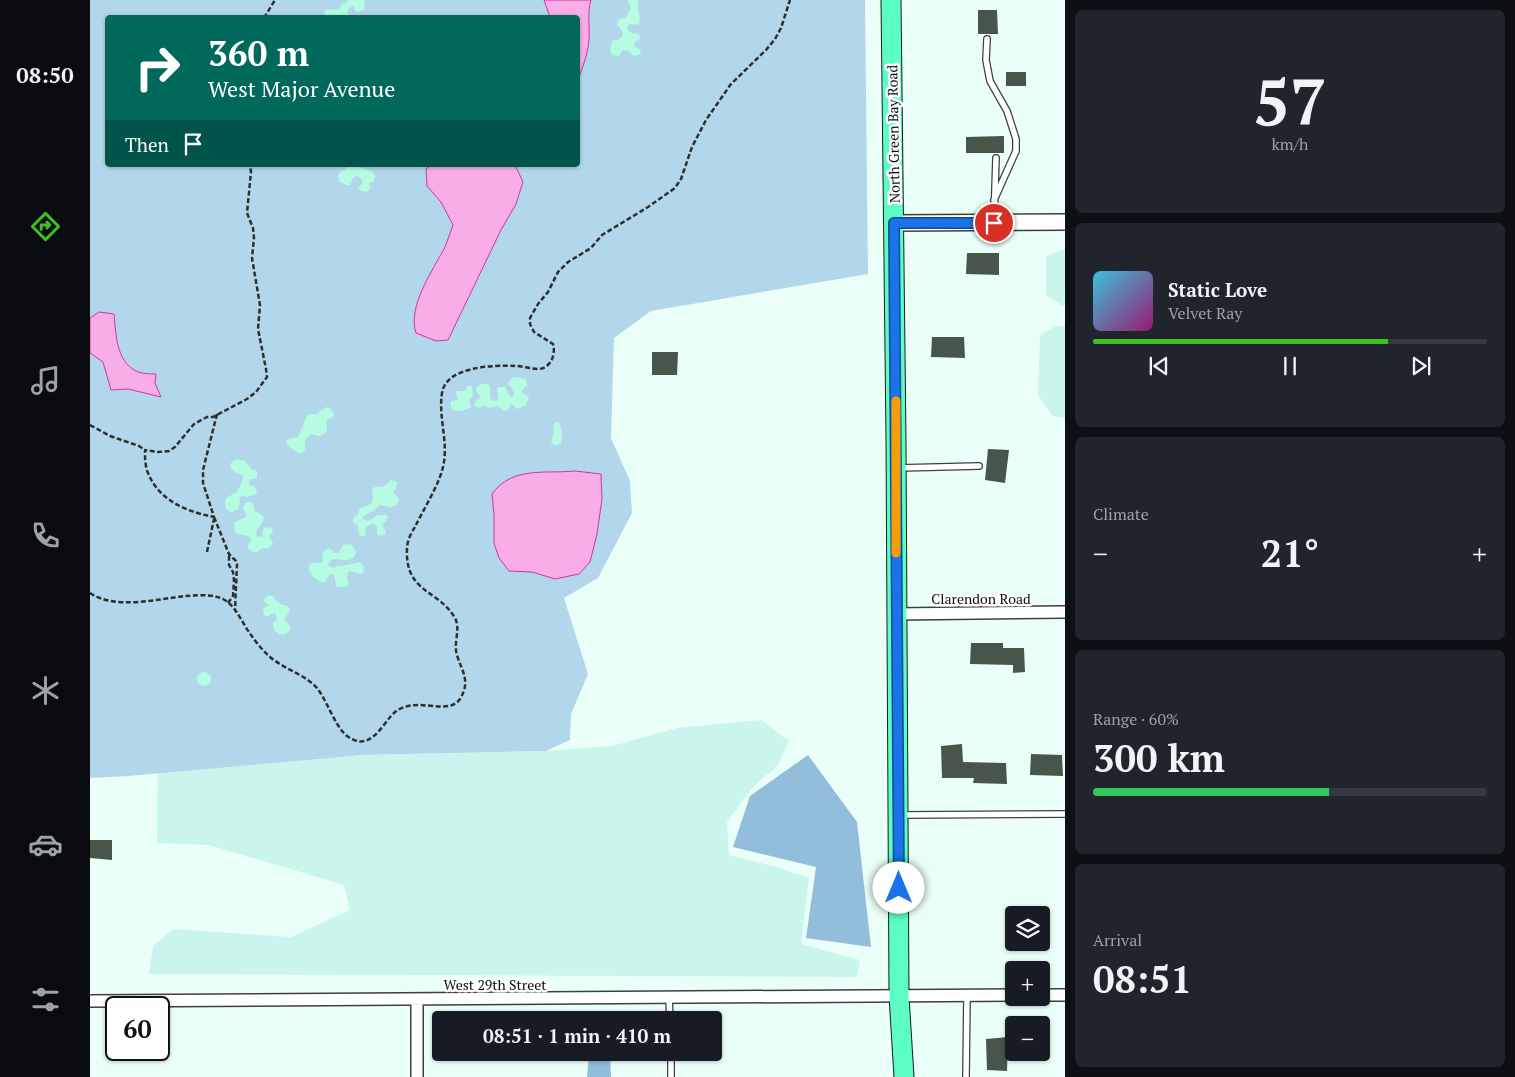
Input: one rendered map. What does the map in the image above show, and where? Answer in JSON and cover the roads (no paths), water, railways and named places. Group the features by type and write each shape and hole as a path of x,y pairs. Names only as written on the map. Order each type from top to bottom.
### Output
{"main road":[{"name":"North Green Bay Road","path":"892,0 900,996 904,1077"}],"street":[{"path":"894,223 1065,222"},
{"name":"Clarendon Road","path":"896,614 1065,612"},
{"name":"West 29th Street","path":"90,1001 1005,995"},
{"path":"1050,995 1065,995"},
{"path":"416,1077 417,1000"}],"lane":[{"path":"987,39 986,60 990,81 1007,110 1016,139 1016,150 994,200"},
{"path":"994,223 996,158"},
{"path":"896,468 979,466"},
{"path":"899,815 1065,814"},
{"path":"966,1077 967,995"},
{"path":"669,998 670,1011"},
{"path":"671,1061 671,1077"}]}
